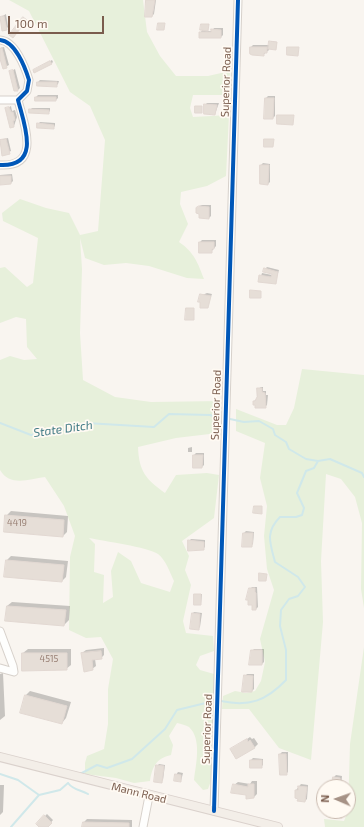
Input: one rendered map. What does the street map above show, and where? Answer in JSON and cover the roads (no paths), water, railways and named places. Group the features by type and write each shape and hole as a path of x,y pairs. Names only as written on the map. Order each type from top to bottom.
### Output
{"main road":[{"name":"Mann Road","path":"0,757 278,827"}],"street":[{"name":"Superior Road","path":"214,811 238,0"},
{"path":"0,40 4,40 12,45 30,80 27,91 18,100 0,100"},
{"path":"0,165 12,164 21,159 28,143 18,100"},
{"path":"0,631 14,672 0,668"},
{"path":"143,827 150,796"}],"waterway":[{"name":"State Ditch","path":"0,423 31,435 48,431 66,430 86,423 154,427 169,414 210,415 219,418"},
{"name":"State Ditch","path":"230,419 244,422 259,421 273,429 275,435 286,442 289,449 306,459 318,461 330,459 362,473 364,477"},
{"path":"221,701 231,703 249,703 256,701 271,693 286,680 286,650 280,626 281,610 289,599 298,596 305,587 298,577 275,562 270,538 272,528 280,517 296,517 302,515 304,508 297,493 306,471 314,468 318,461"},
{"path":"80,774 97,765 107,768 132,759 165,729 177,710 214,701"},
{"path":"0,774 18,780 39,795"},
{"path":"68,783 75,789 88,794"},
{"path":"11,827 39,795 60,790 68,783"}]}
